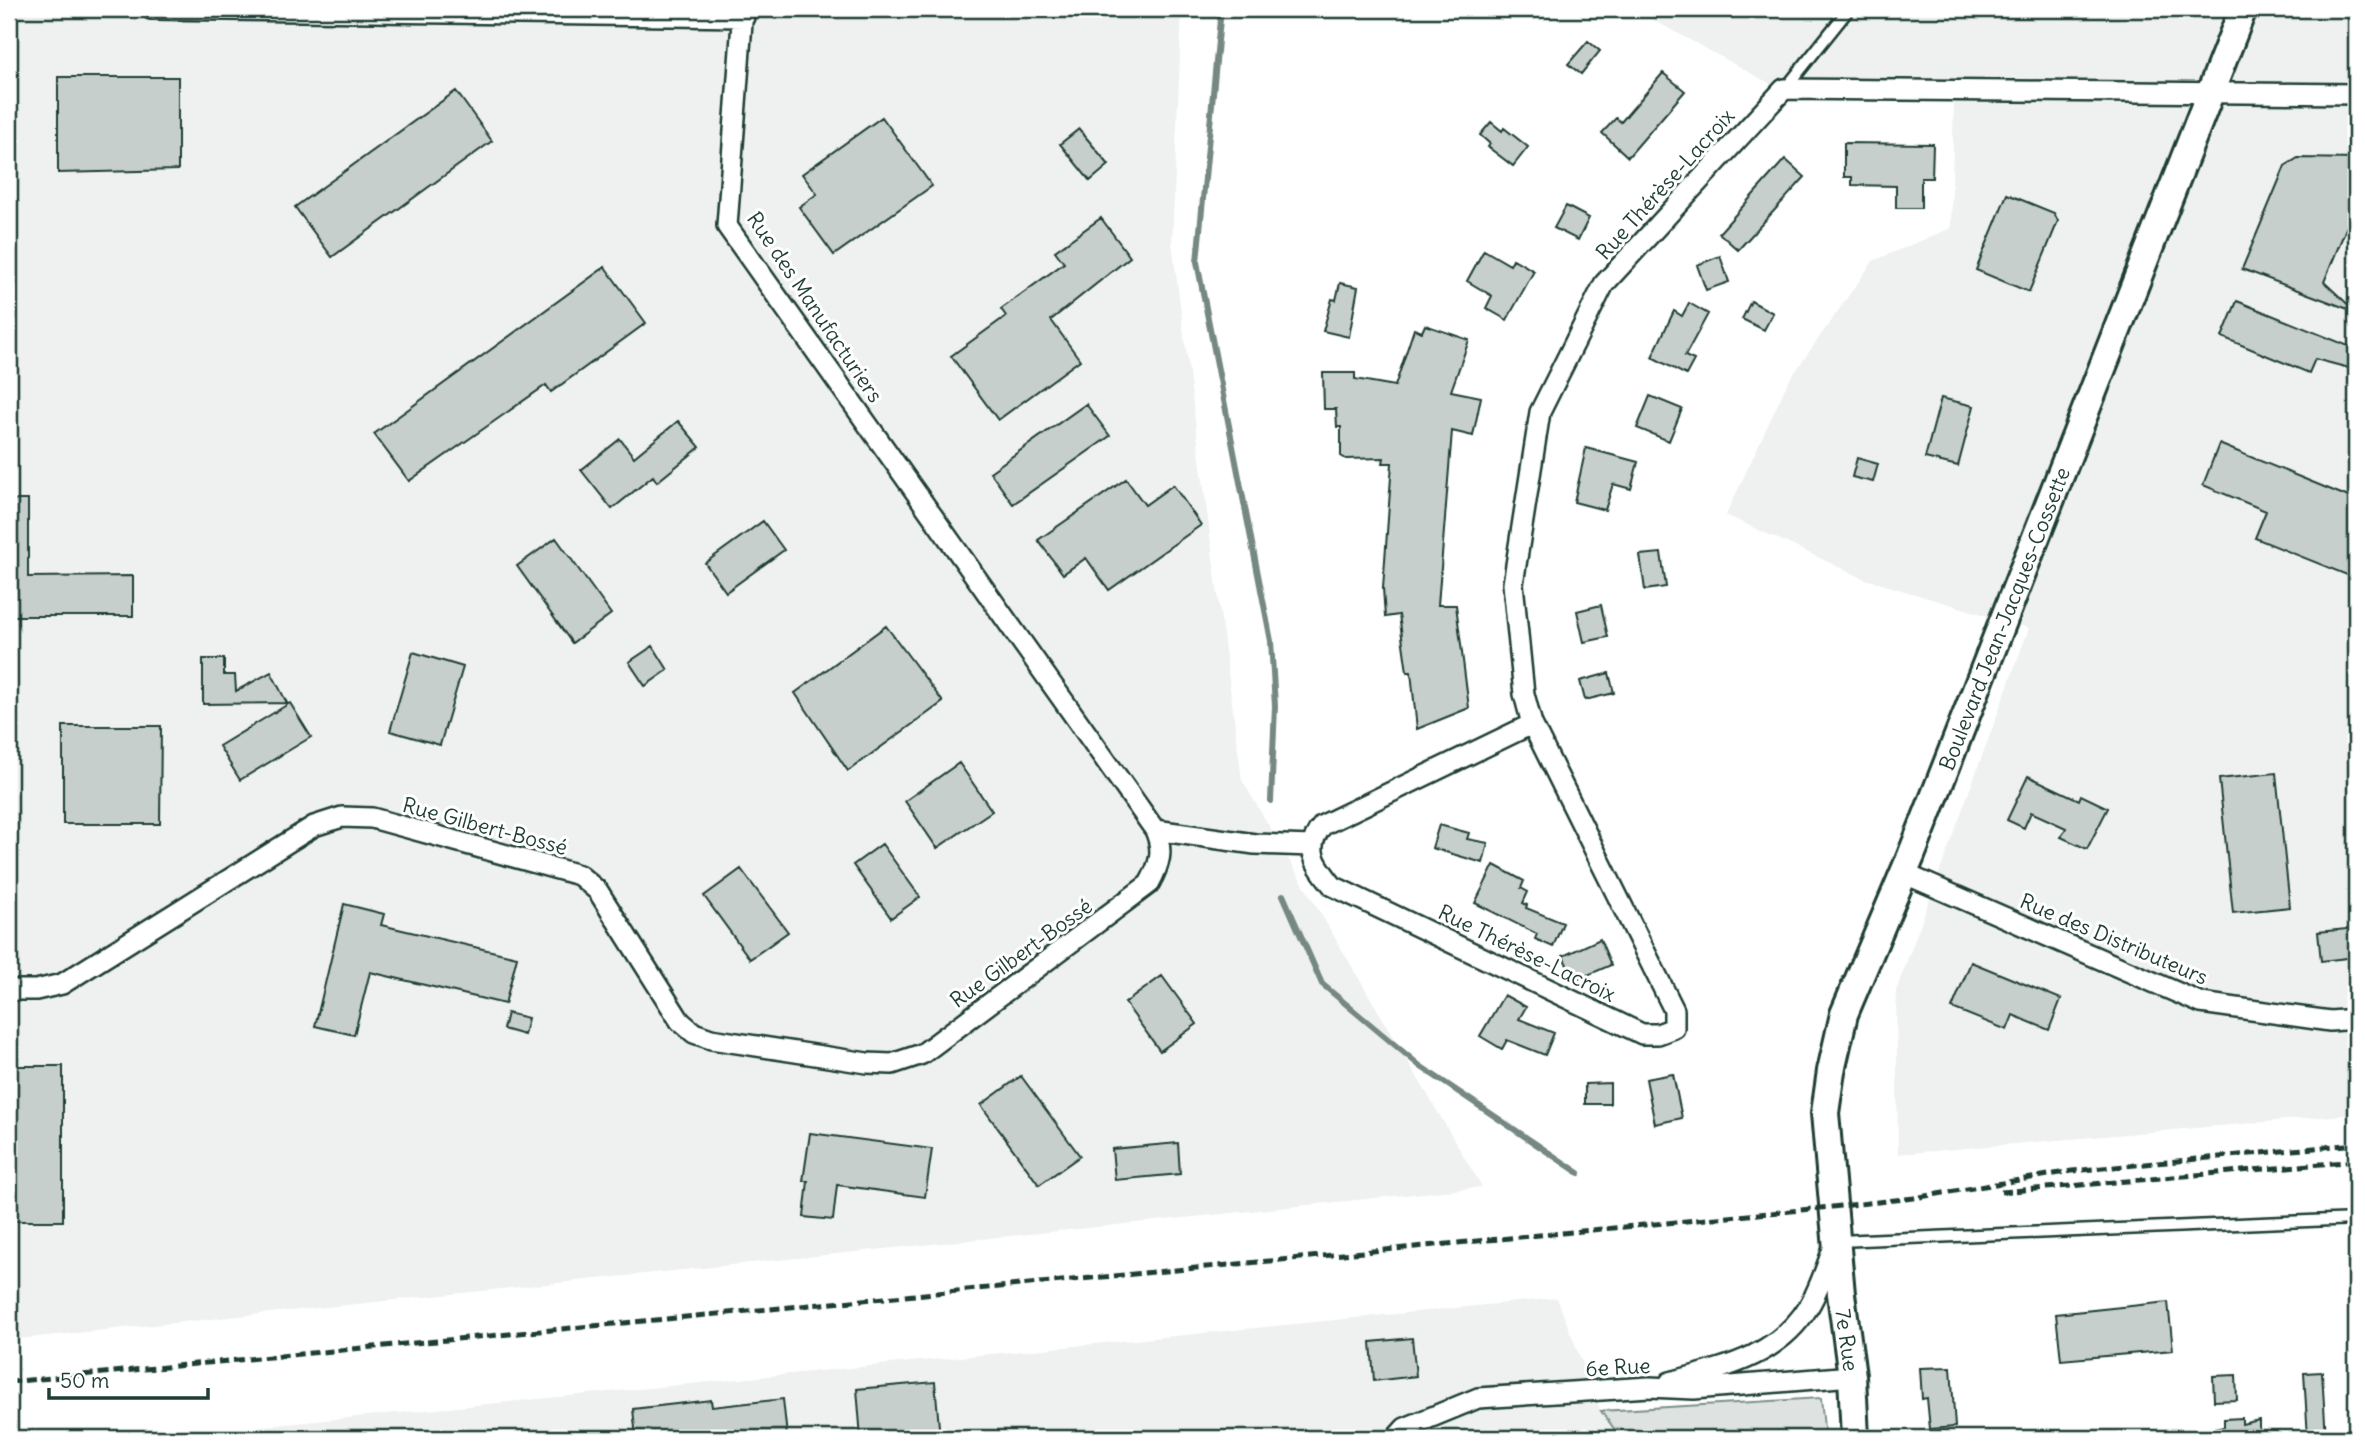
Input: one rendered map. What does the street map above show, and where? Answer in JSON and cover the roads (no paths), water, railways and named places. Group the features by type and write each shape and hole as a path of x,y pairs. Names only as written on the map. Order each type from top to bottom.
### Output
{"main road":[{"name":"Boulevard Jean-Jacques-Cossette","path":"1836,1241 1825,1113 1844,1014 1903,873 2208,94 2244,9"},
{"name":"7e Rue","path":"1836,1241 1852,1376 1856,1438"}],"street":[{"name":"Rue des Manufacturiers","path":"151,9 743,13 727,226 1155,830 1162,846 1159,866 1149,884"},
{"path":"1784,89 2356,94"},
{"name":"Rue Thérèse-Lacroix","path":"1312,846 1314,862 1333,886 1642,1034 1658,1034 1674,1028 1674,1010 1532,724 1524,694 1513,584 1541,412 1604,284 1784,89"},
{"path":"1155,830 1255,844 1312,846 1314,834 1323,825 1532,724"},
{"name":"Rue Gilbert-Bossé","path":"9,990 36,990 62,984 314,826 342,817 372,818 579,875 597,891 680,1021 694,1032 710,1039 867,1063 892,1064 922,1054 1149,884"},
{"name":"Rue des Distributeurs","path":"1903,873 2201,1003 2330,1021 2356,1019"},
{"path":"1649,1387 1728,1367 1760,1353 1785,1336 1809,1306 1836,1241"},
{"name":"6e Rue","path":"1396,1438 1405,1428 1478,1398 1649,1387 1694,1389 1852,1376"}],"lane":[{"path":"1784,89 1849,9"},
{"path":"1836,1241 2356,1219"}],"waterway":[{"path":"1221,9 1197,262 1271,641 1275,706 1271,801"},
{"path":"1283,895 1322,984 1420,1066 1579,1173"}],"railway":[{"path":"9,1382 1832,1207 1914,1198 2072,1171 2356,1144"},
{"path":"2001,1192 2356,1161"}]}
